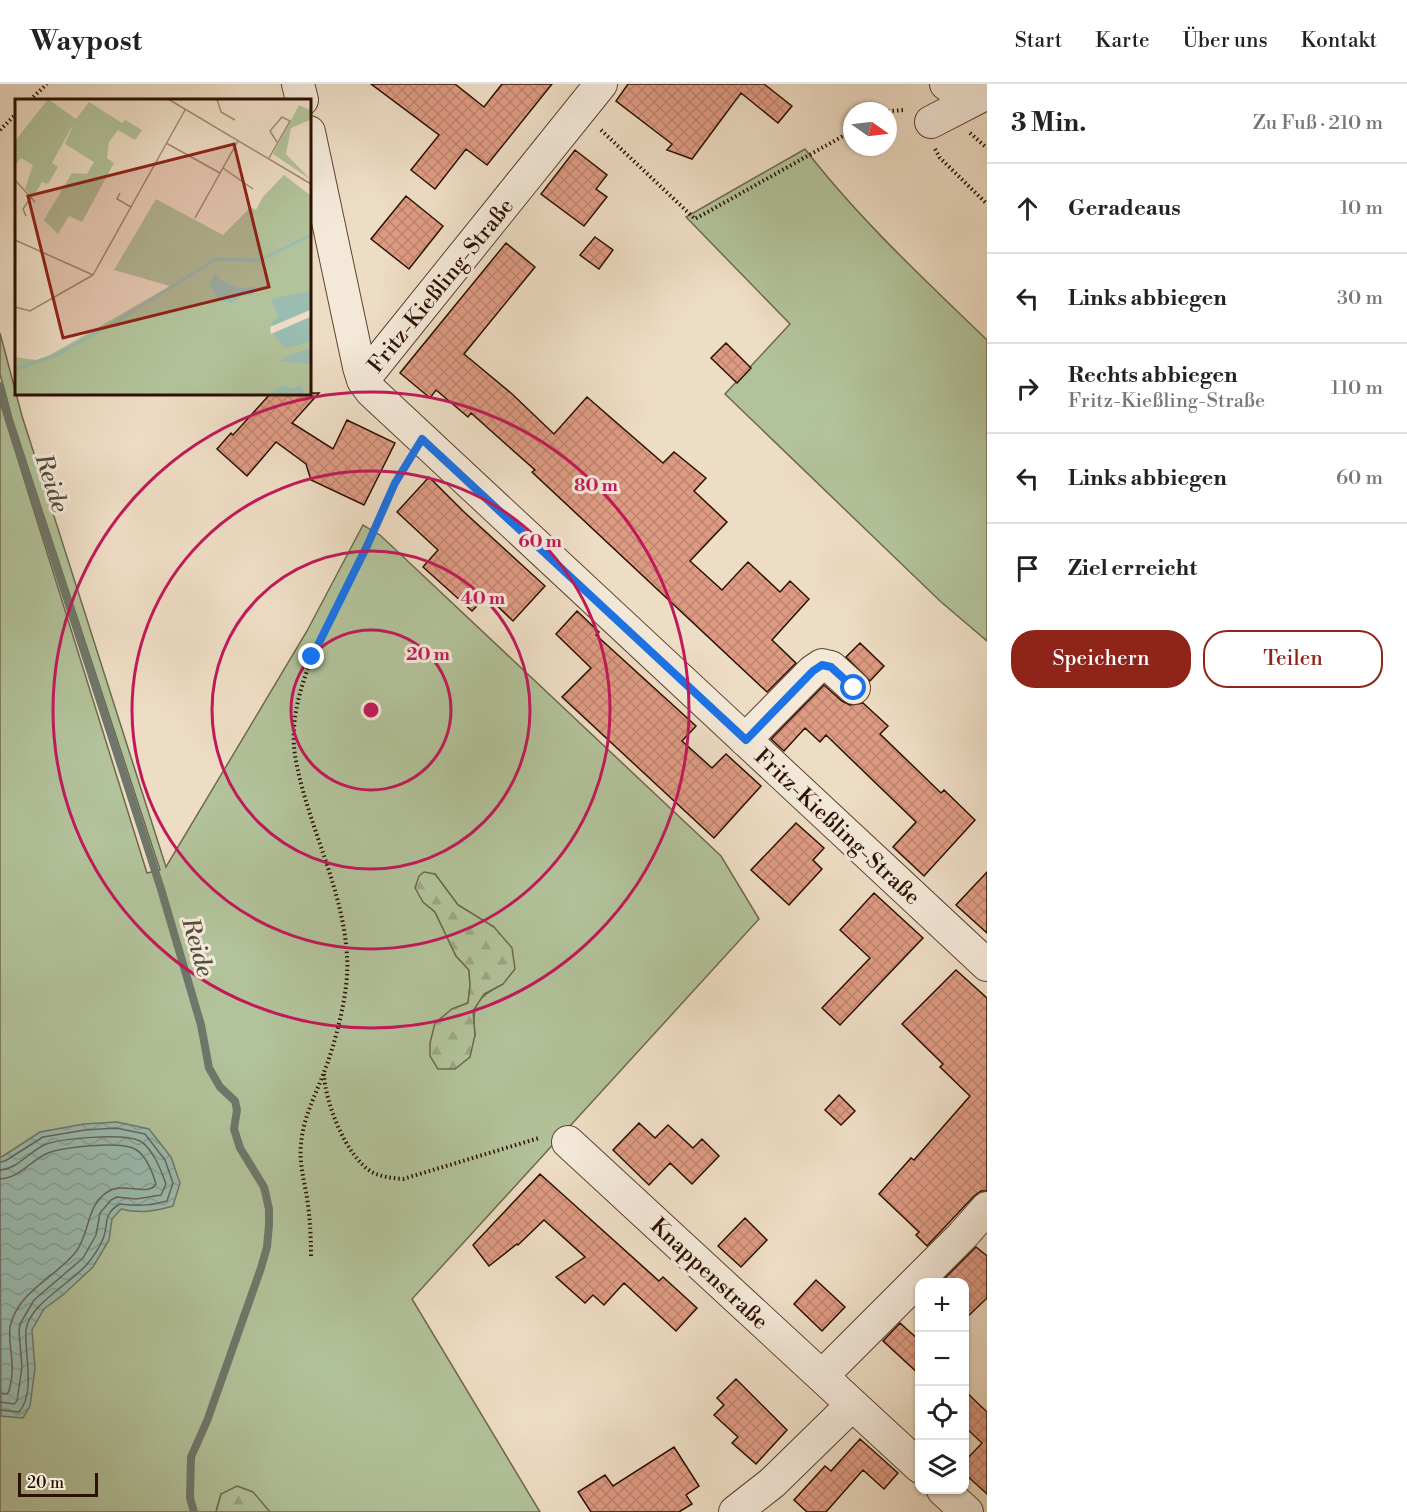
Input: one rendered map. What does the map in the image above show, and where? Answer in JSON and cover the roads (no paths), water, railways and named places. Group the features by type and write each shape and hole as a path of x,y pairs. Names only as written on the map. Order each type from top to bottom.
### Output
{"street":[{"path":"298,84 302,99"},
{"name":"Fritz-Kießling-Straße","path":"601,84 363,380 371,391 422,439 987,965"},
{"path":"931,122 968,93"},
{"path":"310,137 363,380"},
{"path":"746,740 813,671 822,665 831,667 854,688"},
{"name":"Knappenstraße","path":"568,1142 915,1462"},
{"path":"822,1376 987,1208"},
{"path":"735,1512 772,1484 852,1405"},
{"path":"947,1494 967,1512"}],"water":[{"path":"117,1122 149,1129 171,1157 180,1183 173,1206 147,1211 121,1209 112,1219 109,1240 93,1267 44,1309 32,1330 35,1368 30,1406 23,1418 1,1416 0,1158 40,1132 84,1124"}],"waterway":[{"name":"Reide","path":"0,386 161,889 201,1025 209,1068 220,1087 235,1101 237,1110 234,1129 240,1148 264,1187 269,1209 267,1247 261,1268 207,1421 191,1457 190,1498 194,1512"}]}
